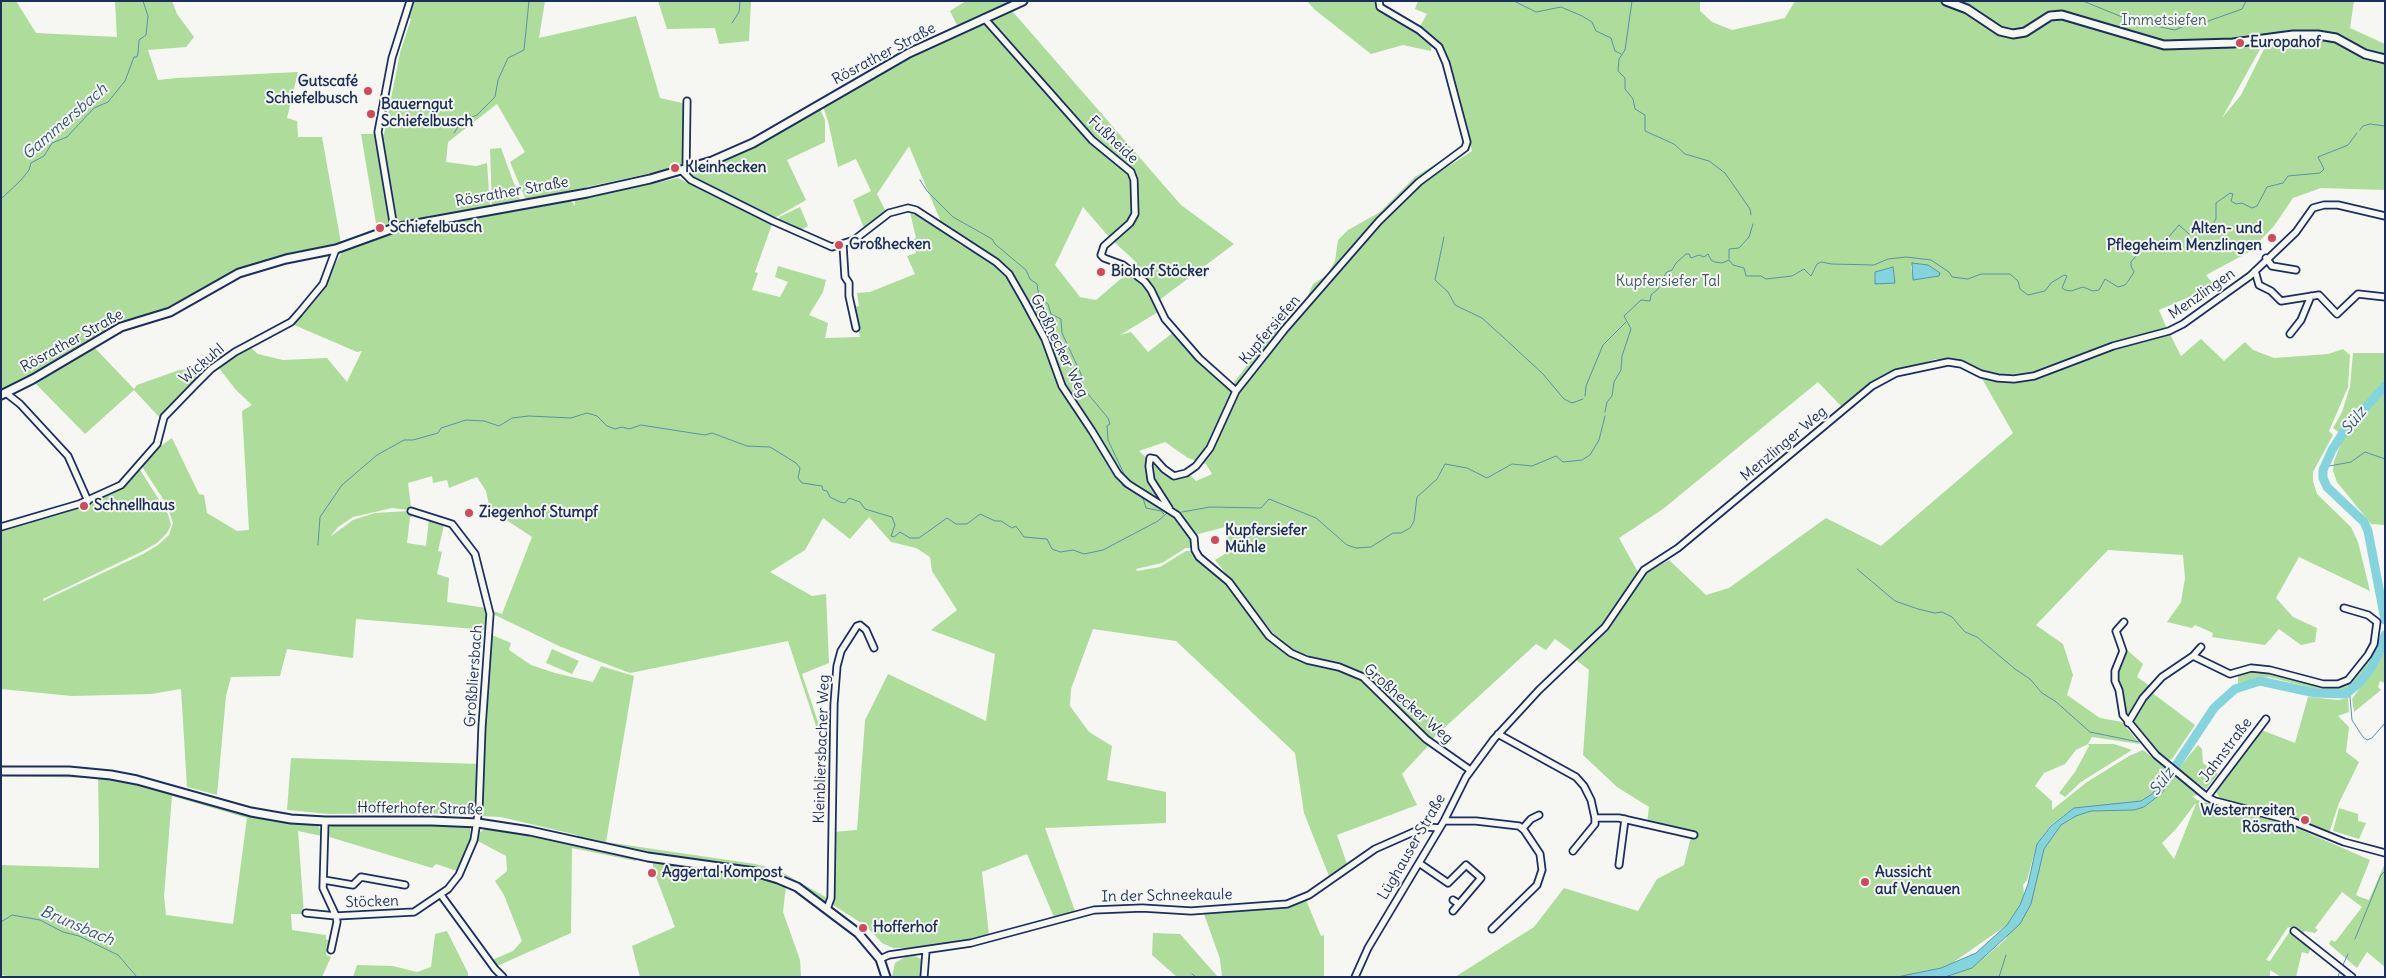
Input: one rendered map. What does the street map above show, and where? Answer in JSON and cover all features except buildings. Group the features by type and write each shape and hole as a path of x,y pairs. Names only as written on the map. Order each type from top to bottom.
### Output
{"street":[{"path":"394,228 378,132 392,58 410,1"},
{"name":"Rösrather Straße","path":"4,394 121,327 170,312 230,276 286,260 336,249 394,228 587,192 684,168 736,152 897,60 1015,3 1023,1"},
{"name":"Kupfersiefen","path":"1169,508 1151,480 1150,458 1155,459 1174,476 1186,473 1196,466 1210,448 1236,391 1285,329 1379,220 1420,182 1465,148 1466,142 1442,52 1436,43 1380,7 1379,1"},
{"path":"1946,1 1967,9 2000,31 2012,34 2025,32 2050,16 2062,15 2164,45 2233,43 2318,35 2336,38 2365,54 2385,59"},
{"name":"Fußheide","path":"984,18 1092,140 1131,172 1134,180 1135,214 1130,223 1104,246 1101,255 1111,262 1123,265 1144,282 1151,290 1165,319 1199,358 1236,391"},
{"path":"687,101 684,168 691,180 773,221 832,247 843,245 846,278 856,328"},
{"name":"Menzlingen","path":"2161,333 2183,324 2255,271 2266,258 2296,232 2310,212 2319,206 2352,207 2385,216"},
{"name":"Großhecker Weg","path":"843,245 854,240 888,213 908,208 960,238 1005,269 1038,325 1062,386 1118,474 1128,484 1178,515 1194,538 1195,550 1199,557 1229,582 1269,636 1291,653 1307,660 1339,667 1363,677 1426,739 1470,770"},
{"name":"Wickuhl","path":"1,527 88,501 113,490 126,480 157,444 164,417 211,370 235,352 291,322 323,284 336,249"},
{"path":"2266,258 2272,266 2296,270"},
{"name":"Menzlingen","path":"2255,271 2259,285 2271,291 2283,302 2311,296"},
{"path":"2290,334 2301,320 2311,296 2323,297 2331,310 2338,314 2358,294 2385,297"},
{"name":"Menzlinger Weg","path":"1498,734 1539,690 1605,627 1644,570 1678,548 1872,386 1896,373 1948,362 1961,364 1981,374 1998,378 2029,377 2113,346 2161,333"},
{"path":"4,394 20,404 68,456 88,501"},
{"name":"Großbliersbach","path":"411,511 452,524 475,554 490,614 478,823"},
{"path":"2193,656 2230,674 2245,668 2261,668 2315,683 2338,684 2352,676 2368,655 2376,639 2377,622 2374,618 2344,608"},
{"path":"2124,622 2116,631 2123,651 2114,677 2123,715 2128,724"},
{"name":"Kleinbliersbacher Weg","path":"827,909 831,898 834,704 837,666 841,651 857,626 860,625 866,630 874,648"},
{"path":"2128,724 2143,698 2162,677 2193,656 2201,647"},
{"name":"Jahnstraße","path":"2207,797 2266,719"},
{"name":"Jahnstraße","path":"2128,724 2167,765 2207,797 2228,806 2292,820 2344,842 2385,853"},
{"path":"1498,734 1576,777 1584,786 1591,800 1595,824 1573,851"},
{"name":"Lüghauser Straße","path":"1354,977 1368,948 1444,821 1470,770 1498,734"},
{"name":"Hofferhofer Straße","path":"1,770 69,771 111,775 137,780 250,812 284,818 325,821 478,823 530,831 648,858 755,872 788,883 860,934 880,959 886,977"},
{"path":"1523,828 1539,815"},
{"path":"1595,818 1625,820 1694,835"},
{"path":"1618,865 1625,820"},
{"name":"Stöcken","path":"325,821 324,880 326,897 336,916 337,929 331,950"},
{"path":"1444,821 1476,821 1523,828 1540,854 1542,861 1540,878 1526,898 1492,930"},
{"name":"Stöcken","path":"306,913 336,916 412,913 441,895 462,868 471,848 478,823"},
{"name":"In der Schneekaule","path":"880,959 889,955 926,952 971,943 1094,910 1142,908 1192,911 1287,904 1309,895 1382,846 1418,830 1428,827 1439,828"},
{"path":"1419,863 1448,883 1466,865 1481,878 1453,911"},
{"path":"324,880 353,885 361,877 405,885"},
{"path":"441,895 495,969 503,977"},
{"path":"1453,900 1459,904"},
{"path":"2294,931 2352,977"},
{"path":"924,977 926,952"}],"green space":[{"path":"1,1 16,1 36,33 117,37 115,1 172,1 177,14 194,37 186,47 148,50 158,80 298,72 287,118 297,121 298,137 322,137 341,243 225,276 166,310 121,323 1,392"},
{"path":"413,1 545,1 539,38 636,16 660,98 686,104 682,162 679,167 526,200 510,162 525,152 497,104 448,142 446,162 476,166 487,163 490,207 402,222 396,218 380,134 384,134 400,53 411,19 407,18"},
{"path":"658,1 751,1 749,41 719,44 715,28 667,29"},
{"path":"966,1 1008,1 1008,4 957,25 950,11"},
{"path":"1307,1 1373,1 1378,7 1432,42 1431,51 1403,45 1371,54 1314,9"},
{"name":"Kupfersiefer Tal","path":"1418,1 1700,1 1700,11 1712,22 1732,30 1785,18 1795,1 1937,1 1957,7 2010,36 2060,16 2154,45 2264,42 2222,118 2241,95 2265,47 2271,41 2300,38 2331,39 2385,61 2385,190 2321,188 2293,198 2274,226 2249,252 2206,275 2213,284 2206,290 2159,310 2167,329 2033,374 2014,377 1998,376 1983,372 1964,363 1936,359 1883,375 1866,386 1842,407 1818,382 1663,509 1619,538 1638,572 1609,617 1576,654 1555,639 1546,650 1536,644 1431,740 1365,675 1290,649 1274,634 1215,560 1228,552 1225,527 1191,536 1194,548 1186,548 1162,563 1136,569 1137,571 1160,567 1186,551 1193,551 1233,591 1267,637 1280,649 1307,662 1322,664 1363,679 1429,745 1402,774 1417,805 1337,835 1347,864 1329,876 1304,813 1295,753 1176,641 1093,629 1071,689 1070,706 1089,732 1112,746 1107,780 1166,792 1166,823 1045,828 1075,911 1054,917 1027,854 982,872 989,935 971,941 927,948 893,948 882,943 866,926 833,905 833,832 857,830 865,720 888,674 986,721 995,654 931,630 957,610 932,571 930,557 916,548 891,542 869,517 850,539 823,518 805,550 770,572 812,596 826,594 829,663 802,674 822,734 819,735 788,641 630,673 559,646 493,614 493,611 502,614 532,537 490,509 486,491 477,477 449,488 447,480 433,483 432,476 408,483 411,507 409,510 392,508 353,517 338,527 330,537 353,520 375,513 409,511 419,514 410,517 407,543 426,546 429,518 443,523 438,551 442,552 437,574 449,578 447,602 486,608 487,630 356,619 353,658 287,649 280,676 231,677 226,696 217,795 187,787 181,689 151,694 72,696 1,689 1,530 101,497 139,468 168,514 171,525 167,533 157,543 141,552 43,599 43,601 143,554 158,545 169,535 173,523 167,505 141,465 158,448 172,438 199,494 204,495 207,513 237,531 249,530 242,411 252,405 236,390 218,367 250,347 258,354 283,360 327,358 347,382 362,351 357,352 292,324 319,293 342,252 391,234 571,201 575,206 575,200 678,178 772,224 755,272 758,273 752,290 780,297 788,282 775,277 778,266 826,280 823,292 809,315 828,323 825,338 860,337 853,307 859,306 857,293 870,292 915,274 907,256 916,253 912,240 916,238 910,212 936,225 964,248 941,222 909,146 877,194 886,212 864,228 853,200 871,191 856,159 838,167 823,107 895,64 898,65 898,62 928,47 932,48 932,45 983,22 987,24 1091,141 1131,175 1133,212 1131,219 1110,238 1083,207 1055,265 1080,297 1096,300 1130,271 1148,288 1158,312 1120,335 1131,332 1148,352 1174,332 1238,395 1254,372 1394,209 1421,184 1472,151 1446,58 1435,39 1419,28 1427,14 1415,9","holes":["1928,265 1940,274 1938,276 1913,280 1911,266","1165,442 1188,458 1206,464 1212,474 1196,481 1189,474 1176,478 1165,475 1139,451"]},
{"path":"1956,1 2354,1 2350,28 2385,44 2385,54 2368,53 2344,37 2318,31 2303,30 2227,40 2166,42 2052,10 2047,11 2028,28 2012,31 2001,28"},
{"path":"1013,8 1015,11 1013,12 1181,205 1234,244 1158,301 1132,270 1137,263 1112,240 1136,218 1135,174 1126,163 1100,145 987,20"},
{"path":"819,107 825,120 825,142 787,160 806,200 773,219 689,176 690,171 737,155"},
{"path":"361,134 375,134 390,215 389,222 377,229"},
{"path":"501,148 520,200 492,206 490,149"},
{"path":"1450,155 1452,157 1391,206 1364,234 1308,302 1258,357 1237,387 1233,384 1263,344 1306,300 1313,284 1327,275 1335,261 1338,240 1348,230 1380,212 1415,177"},
{"path":"800,207 808,226 799,231 778,221 779,217"},
{"path":"2169,332 2181,356 2201,339 2224,361 2245,342 2253,350 2274,358 2328,354 2343,349 2350,355 2348,387 2329,431 2333,435 2313,472 2313,481 2317,494 2351,527 2358,542 2370,591 2299,557 2276,598 2293,617 2317,628 2315,642 2301,645 2279,629 2265,645 2212,637 2213,633 2195,625 2192,628 2167,622 2181,602 2185,578 2183,555 2108,550 2036,625 2063,644 2073,675 2067,695 2100,718 2122,722 2140,744 2092,737 2088,744 2076,750 2065,764 2044,773 2035,786 2052,801 2052,810 2087,782 2129,756 2143,750 2169,770 2152,794 2141,801 2074,808 2051,825 2037,844 2027,880 2023,885 2024,893 2020,905 2007,925 1948,966 1921,977 1455,977 1534,927 1564,888 1638,911 1657,879 1684,865 1692,832 1647,823 1649,807 1617,787 1583,755 1589,670 1576,660 1607,628 1617,615 1631,589 1648,572 1669,560 1706,595 1729,588 1826,518 1881,546 2013,433 1981,377 2006,381 2036,379 2113,348"},
{"path":"94,347 134,389 137,385 179,370 197,368 201,376 168,408 161,419 134,390 85,434 36,384"},
{"path":"2353,353 2385,353 2385,525 2371,524 2337,482 2333,471 2334,461 2344,436 2333,428 2342,412 2350,387"},
{"path":"492,635 511,643 509,650 531,665 555,673 593,682 601,666 634,676 606,842 755,864 778,870 829,899 827,904 782,876 755,869 627,850 577,840 577,835 501,817 481,816 487,677"},
{"path":"2382,636 2367,666 2351,688 2338,691 2324,691 2269,677 2238,683 2238,674 2248,670 2270,673 2314,686 2340,685"},
{"path":"2385,644 2385,683 2380,681 2378,687 2381,690 2354,712 2352,699 2374,668 2384,651"},
{"path":"552,649 579,661 572,674 546,663"},
{"path":"2127,650 2143,664 2137,677 2150,686 2129,716 2125,712 2117,672"},
{"path":"2151,692 2195,725 2172,759 2167,761 2149,746 2135,727 2133,717"},
{"path":"2308,697 2338,700 2348,698 2349,712 2338,716 2349,727 2346,752 2359,762 2339,803 2329,833 2280,814 2225,801 2219,797 2215,790 2259,729 2295,743"},
{"path":"2088,744 2114,744 2132,750 2081,782 2065,797 2059,793 2075,772 2089,746"},
{"path":"2198,745 2202,749 2203,763 2218,774 2206,789 2178,769"},
{"path":"291,758 480,764 475,816 427,813 329,814 287,810"},
{"path":"1,774 98,775 316,824 322,831 322,836 298,831 304,914 291,914 292,930 326,935 326,939 330,941 326,955 331,957 322,977 15,977 1,975 1,865 99,868 99,829 98,778 1,776","holes":["172,796 247,818 233,924 166,915 164,896"]},
{"path":"2174,774 2201,795 2192,796 2197,800 2290,825 2370,860 2356,895 2369,900 2385,863 2385,967 2367,952 2357,968 2329,944 2331,940 2335,942 2362,907 2342,892 2315,928 2318,930 2315,933 2305,931 2302,934 2296,927 2288,927 2266,960 2270,961 2290,931 2294,933 2311,948 2308,954 2302,952 2296,977 2281,977 2270,970 2270,977 1946,977 1972,968 2006,939 2038,871 2044,849 2061,825 2076,816 2091,811 2134,810 2144,807 2162,793","holes":["2196,804 2174,859 2162,843"]},
{"path":"2339,808 2358,814 2358,821 2366,823 2359,839 2333,831"},
{"path":"406,823 470,828 471,839 457,871 436,864 432,868 326,836 326,831 333,824"},
{"path":"485,829 572,843 636,858 636,861 572,848 571,933 495,967 492,960 513,951 522,941 504,895 495,881 507,871 506,856 478,841 480,832"},
{"path":"653,862 762,877 786,886 783,912 800,960 801,977 640,977 632,946 675,927 653,869"},
{"path":"1306,900 1321,936 1324,935 1324,977 1222,977 1220,959 1204,914 1284,906"},
{"path":"447,931 468,973 468,977 353,977 357,965 393,966 417,972 431,967 435,934"},
{"path":"1153,933 1180,934 1218,977 1177,977 1152,955"},
{"path":"915,956 923,960 921,977 892,977 895,963 905,957"}],"water":[{"path":"1912,263 1928,265 1940,273 1939,276 1913,280"},
{"path":"1893,267 1895,283 1875,284 1875,272"},
{"path":"2169,770 2174,774 2162,793 2144,807 2134,810 2091,811 2076,816 2061,825 2044,849 2031,904 2020,924 1972,968 1945,977 1897,977 1941,968 1976,953 2007,925 2020,905 2028,884 2037,844 2051,826 2074,808 2141,801 2152,794"}],"waterway":[{"name":"Gammersbach","path":"1,199 21,180 29,170 31,163 44,156 52,143 67,137 94,108 108,102 125,81 134,57 137,57 139,40 146,35 148,16 143,1"},
{"path":"454,133 462,121 477,115 495,97 498,80 508,58 524,50 529,1"},
{"path":"732,23 739,12 740,1"},
{"path":"1514,1 1536,12 1561,7 1582,16 1592,22 1596,31 1611,38 1615,51 1621,54"},
{"path":"1632,1 1625,50 1619,59 1618,71 1625,78 1625,89 1633,99 1635,109 1645,115 1645,131 1674,144 1685,154 1709,161 1725,173 1750,209 1751,215"},
{"name":"Immetsiefen","path":"2083,1 2132,21 2175,30 2191,23 2200,24 2242,9 2246,1"},
{"path":"2360,130 2363,126 2370,124 2385,126"},
{"path":"1605,412 1607,402 1612,396 1614,382 1621,370 1622,356 1631,329 1624,316 1641,300 1650,301 1651,295 1658,289 1661,280 1667,272 1672,270 1676,263 1686,254 1689,254 1691,258 1699,255 1704,257 1708,254 1711,260 1722,263 1729,260 1733,265 1744,268 1746,276 1761,276 1766,279 1792,276 1804,269 1811,276 1817,264 1821,262 1874,265 1888,259 1906,257 1931,260 1949,272 1952,277 1968,279 1981,274 2010,274 2018,281 2020,289 2028,295 2045,291 2051,283 2064,275 2067,276 2062,288 2065,290 2071,291 2083,287 2093,291 2099,290 2105,279 2118,287 2125,285 2129,280 2134,272 2131,262 2142,249 2167,239 2179,225 2189,234 2211,227 2216,219 2216,203 2230,193 2233,194 2231,201 2236,204 2242,203 2252,208 2257,206 2267,187 2283,183 2288,176 2320,173 2324,169 2318,157 2348,145 2357,133"},
{"path":"920,180 927,191 953,217 992,239 995,244 1026,270 1030,279 1037,284 1039,297 1048,304 1051,314 1061,319 1062,333 1081,374 1083,388 1108,418 1110,424 1107,426 1108,440 1125,476"},
{"path":"1729,259 1729,249 1739,248 1749,237 1753,224"},
{"path":"1444,237 1435,280 1448,292 1455,305 1482,318 1543,374 1564,399 1572,403 1583,399"},
{"path":"1585,396 1586,386 1603,345 1626,322"},
{"name":"Sülz","path":"2385,386 2345,430 2332,450 2323,470 2323,478 2327,487 2364,522 2368,531 2385,620"},
{"path":"318,545 320,517 342,485 377,455 404,440 413,440 438,433 441,428 466,420 484,421 499,426 512,418 529,416 571,418 587,413 597,416 607,426 615,429 622,427 629,429 641,425 705,435 712,433 747,446 770,447 796,463 800,468 798,478 802,483 822,486 823,490 827,491 830,497 840,502 845,503 849,498 860,502 865,509 892,517 895,525 891,536 894,537 900,532 910,538 919,538 947,518 956,524 967,524 980,514 995,521 1001,521 1012,528 1016,526 1024,537 1047,539 1052,549 1060,552 1073,550 1084,554 1103,550 1158,521 1167,513"},
{"path":"1182,512 1210,507 1261,508 1269,499 1316,518 1347,545 1356,548 1371,547 1393,533 1401,533 1410,528 1414,521 1417,497 1437,479 1445,464 1467,468 1487,478 1512,464 1532,466 1556,456 1563,462 1582,460 1590,455 1599,440 1605,416"},
{"path":"2324,467 2351,462 2365,452 2385,459"},
{"path":"1122,485 1143,498 1146,508 1161,511 1164,514"},
{"path":"1857,569 1895,601 1935,613 1942,612 1952,617 1965,632 1977,637 2030,679 2042,693 2055,701 2090,732 2139,742"},
{"name":"Sülz","path":"2169,776 2214,708 2235,689 2260,681 2315,693 2346,694 2359,683 2371,668 2385,635"},
{"path":"2351,691 2352,720 2363,737 2367,740 2372,738 2385,723"},
{"path":"2355,939 2381,875 2385,871"},
{"name":"Brunsbach","path":"1,922 12,915 40,920 63,932 79,936 118,955 137,977"},
{"path":"2342,967 2348,954"},
{"path":"1999,977 2006,955"},
{"path":"2338,977 2340,970"},
{"path":"1192,974 1196,977"}],"place":[{"name":"Europahof","path":"2240,43"},
{"name":"Gutscafé Schiefelbusch","path":"368,91"},
{"name":"Bauerngut Schiefelbusch","path":"371,114"},
{"name":"Kleinhecken","path":"675,168"},
{"name":"Schiefelbusch","path":"380,228"},
{"name":"Alten- und Pflegeheim Menzlingen","path":"2272,238"},
{"name":"Großhecken","path":"839,245"},
{"name":"Biohof Stöcker","path":"1101,272"},
{"name":"Schnellhaus","path":"84,506"},
{"name":"Ziegenhof Stumpf","path":"469,513"},
{"name":"Kupfersiefer Mühle","path":"1215,540"},
{"name":"Westernreiten Rösrath","path":"2305,820"},
{"name":"Aggertal Kompost","path":"652,873"},
{"name":"Aussicht auf Venauen","path":"1865,882"},
{"name":"Hofferhof","path":"863,928"}]}
